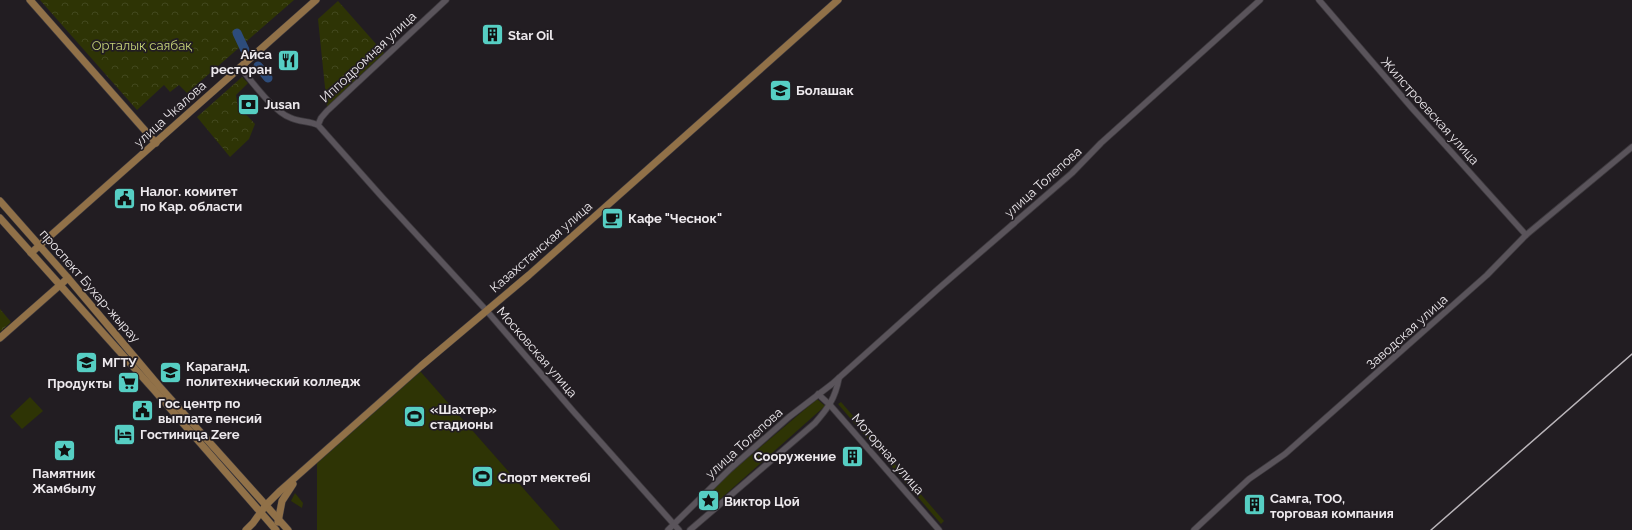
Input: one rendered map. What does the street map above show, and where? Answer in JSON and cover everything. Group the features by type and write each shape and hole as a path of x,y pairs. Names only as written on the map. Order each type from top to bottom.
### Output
{"main road":[{"path":"30,0 156,143"},
{"name":"улица Чкалова","path":"31,253 316,0"},
{"name":"Казахстанская улица","path":"246,530 266,505 297,477 587,223 838,0"},
{"name":"проспект Бухар-жырау","path":"0,201 40,245 159,386 288,530"},
{"path":"0,219 10,211"},
{"name":"проспект Бухар-жырау","path":"0,219 154,390 275,530"},
{"path":"0,338 68,278"},
{"path":"275,530 279,520 282,501 297,477"}],"street":[{"name":"Ипподромная улица","path":"318,125 321,118 327,111 446,0"},
{"name":"улица Толепова","path":"668,530 730,469 790,417 839,378 938,289 1072,173 1102,143 1260,0"},
{"name":"Жилстроевская улица","path":"1319,0 1416,113 1526,235"},
{"path":"240,67 280,113 290,118 303,122 311,122 318,125"},
{"name":"Московская улица","path":"318,125 486,310 573,411 679,530"},
{"name":"Заводская улица","path":"1194,530 1249,479 1285,454 1487,275 1526,235 1632,146"},
{"path":"690,530 815,423 830,405 837,391 839,378"},
{"name":"Моторная улица","path":"818,394 830,405 939,530"}],"green space":[{"name":"Орталық саябақ","path":"40,0 294,0 187,93 179,85 170,92 164,85 137,110"},
{"path":"338,1 384,53 327,107 318,19"},
{"path":"242,77 248,83 236,95 238,106 255,124 249,139 230,157 197,117"},
{"path":"0,309 11,322 0,332"},
{"name":"«Шахтер» стадионы","path":"420,371 560,530 317,530 317,462"},
{"path":"30,397 43,411 22,429 10,416"},
{"path":"817,399 825,406 708,510 700,502 730,473"},
{"path":"841,402 944,521 941,524 838,404"},
{"path":"295,493 303,503 302,508 291,501"}],"waterway":[{"path":"237,33 245,50"},
{"path":"258,66 268,78"}],"railway":[{"path":"1431,530 1632,354"}],"place":[{"name":"Star Oil","path":"493,35"},
{"name":"Айса ресторан","path":"288,61"},
{"name":"Болашак","path":"780,90"},
{"name":"Jusan","path":"249,104"},
{"name":"Налог. комитет по Кар. области","path":"124,198"},
{"name":"Кафе \"Чеснок\"","path":"613,218"},
{"name":"МГТУ","path":"87,362"},
{"name":"Караганд. политехнический колледж","path":"171,373"},
{"name":"Продукты","path":"128,383"},
{"name":"Гос центр по выплате пенсий","path":"143,410"},
{"name":"«Шахтер» стадионы","path":"414,416"},
{"name":"Гостиница Zere","path":"125,434"},
{"name":"Памятник Жамбылу","path":"64,451"},
{"name":"Сооружение","path":"852,456"},
{"name":"Спорт мектебі","path":"482,477"},
{"name":"Виктор Цой","path":"709,501"},
{"name":"Самга, ТОО, торговая компания","path":"1255,505"}]}
